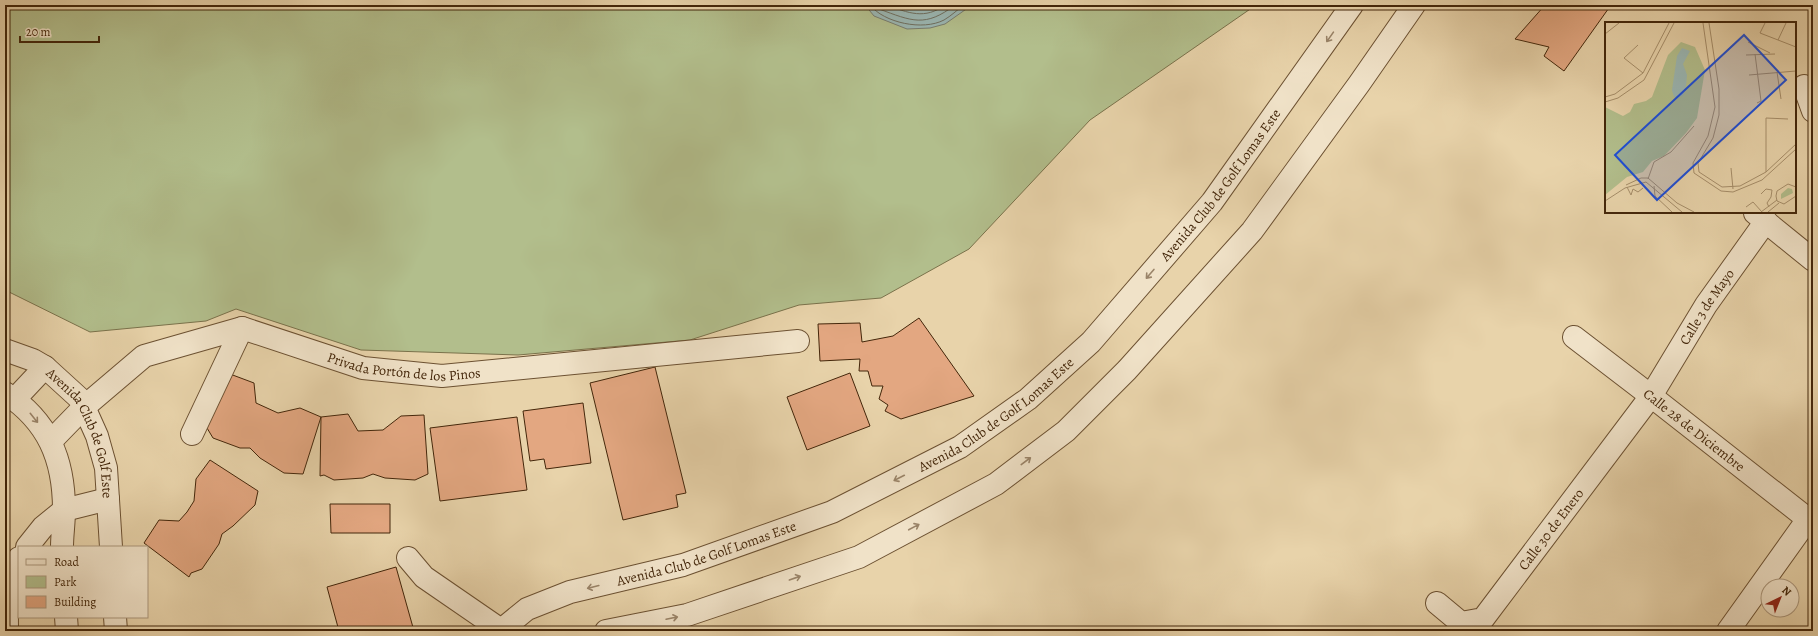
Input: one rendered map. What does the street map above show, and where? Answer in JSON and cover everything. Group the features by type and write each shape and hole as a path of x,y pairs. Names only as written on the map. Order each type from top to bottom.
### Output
{"street":[{"name":"Avenida Club de Golf Lomas Este","path":"501,630 527,609 570,592 683,565 832,512 960,447 1028,399 1091,342 1212,202 1352,5"},
{"path":"606,631 687,614 859,557 996,484 1066,431 1127,370 1252,231 1359,84 1414,5"},
{"path":"1804,86 1813,111"},
{"name":"Calle 3 de Mayo","path":"1651,396 1760,217 1813,260"},
{"path":"52,441 84,407 144,356 242,328"},
{"path":"192,434 242,328"},
{"name":"Privada Portón de los Pinos","path":"242,328 364,368 442,376 798,341"},
{"name":"Calle 28 de Diciembre","path":"1574,337 1810,521"},
{"name":"Avenida Club de Golf Este","path":"5,350 33,360 45,367 79,398 84,407 97,436 106,468 111,546"},
{"path":"10,396 45,367"},
{"name":"Avenida Club de Golf Este","path":"10,396 28,410 52,441 59,461 64,510 62,546"},
{"name":"Calle 30 de Enero","path":"1436,603 1461,623 1483,619 1651,396"},
{"path":"28,546 43,527 64,510 108,499"},
{"path":"1728,631 1810,521"},
{"path":"408,558 424,577 501,630"},
{"path":"7,631 7,594 15,564 18,560"},
{"path":"66,618 67,631"},
{"path":"115,618 116,631"}],"green space":[{"path":"5,5 1256,5 1090,120 969,249 881,298 799,305 690,340 518,355 361,350 236,309 206,321 90,332 5,290"}],"water":[{"path":"865,5 972,5 945,24 930,28 907,29 874,16"}],"building":[{"path":"1545,5 1611,5 1564,71 1544,56 1549,47 1515,39"},
{"path":"919,318 974,396 901,419 885,411 888,405 879,399 883,386 872,386 868,371 859,371 860,359 820,361 818,324 860,323 862,342 893,336"},
{"path":"655,367 686,493 676,495 678,507 623,520 590,383"},
{"path":"850,373 870,426 807,450 787,397"},
{"path":"230,374 254,383 256,403 278,413 300,408 321,417 303,474 284,473 260,458 250,448 240,448 213,438 207,428 203,427"},
{"path":"583,403 591,463 546,469 544,459 530,461 523,411"},
{"path":"348,414 358,431 383,430 401,416 424,415 428,474 415,480 385,478 373,474 363,478 334,480 324,475 320,476 321,417"},
{"path":"517,417 527,490 440,501 430,428"},
{"path":"210,460 258,491 255,505 233,526 222,534 219,544 202,569 191,573 189,577 144,543 159,520 179,521 187,512 194,501 196,479"},
{"path":"330,504 390,504 390,533 331,533"},
{"path":"396,567 414,631 339,631 327,587"}]}
